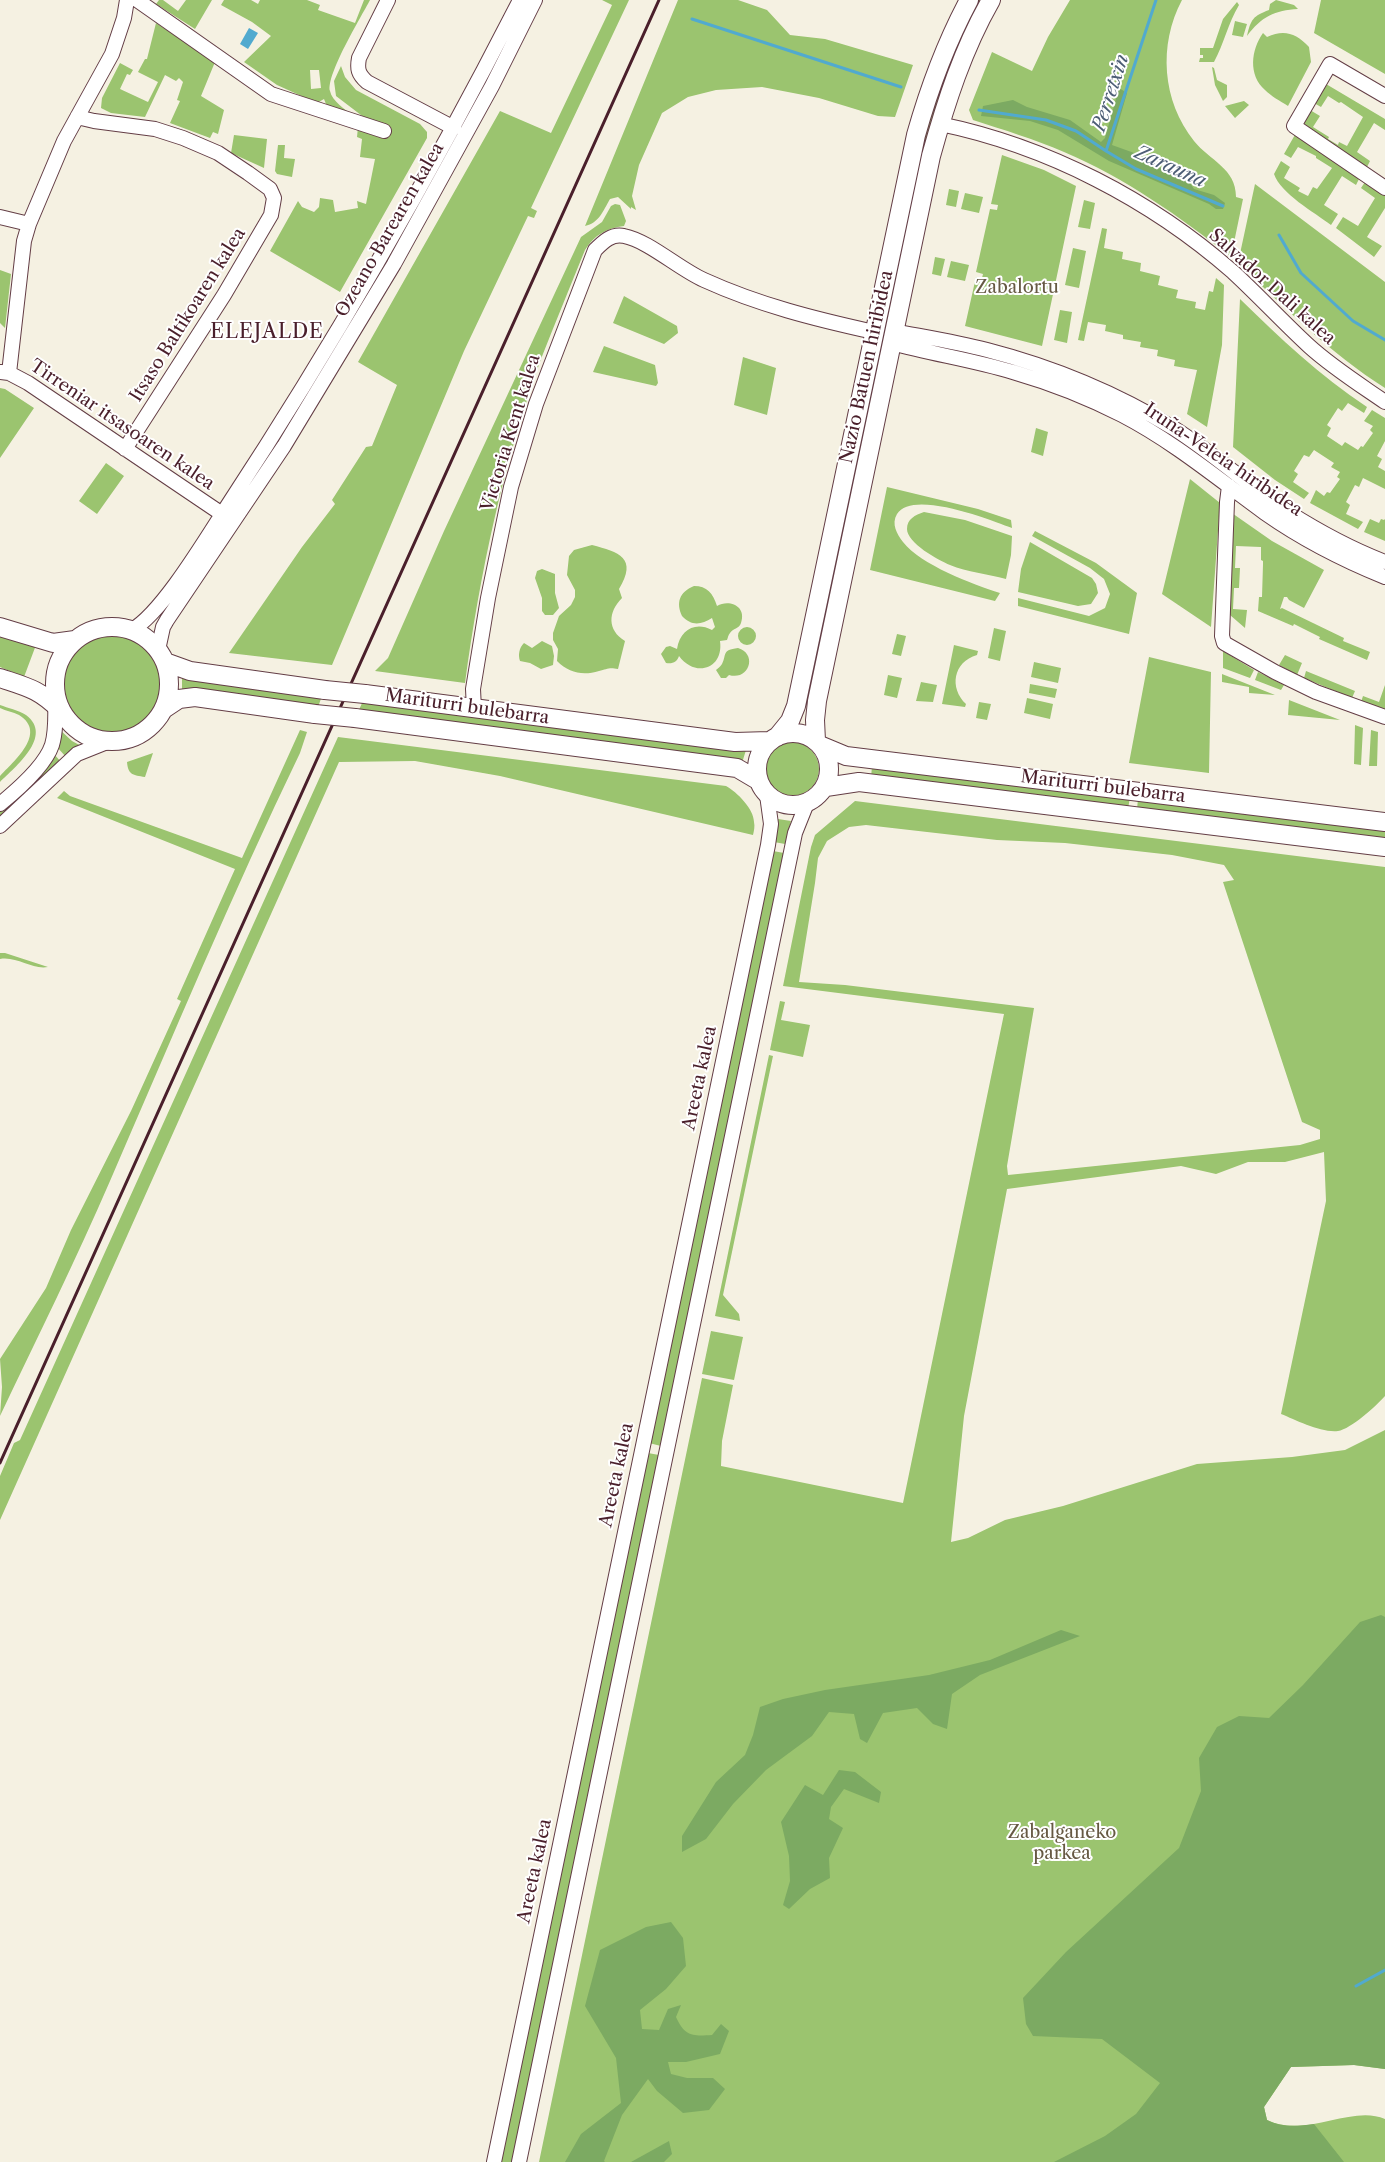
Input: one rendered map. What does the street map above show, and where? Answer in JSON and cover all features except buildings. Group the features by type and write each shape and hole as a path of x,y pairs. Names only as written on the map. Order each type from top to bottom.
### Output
{"main road":[{"name":"Nazio Batuen hiribidea","path":"773,739 790,721 796,706 921,117 947,45 969,0"},
{"name":"Nazio Batuen hiribidea","path":"819,743 815,720 817,701 931,156 964,56 991,0"},
{"path":"0,678 38,692 58,703 77,730 96,740 107,742 121,741 147,730 157,721 164,709 170,686 162,656 146,638 132,630 112,626 83,634 75,640 61,658 55,679 58,703"},
{"path":"0,627 53,643 75,640"},
{"name":"Mariturri bulebarra","path":"162,656 190,671 325,690 735,742 773,739"},
{"name":"Mariturri bulebarra","path":"164,709 179,699 194,698 737,768 763,788"},
{"path":"786,733 797,733 819,743 830,766 826,786 818,797 796,806 776,801 763,788 758,760 762,750 773,739 786,733"},
{"name":"Mariturri bulebarra","path":"819,743 846,756 1385,822"},
{"name":"Mariturri bulebarra","path":"826,786 859,782 1385,847"}],"street":[{"path":"4,372 24,241 29,224 77,117 112,54 124,18 127,0"},
{"path":"137,0 272,94 384,132"},
{"path":"388,0 359,58 357,65 360,75 367,82 454,128"},
{"name":"Ozeano Barearen kalea","path":"132,630 141,625 155,612 222,514 322,357 387,248 454,128 520,0"},
{"name":"Ozeano Barearen kalea","path":"162,656 167,620 284,446 394,264 492,86 535,0"},
{"path":"1385,96 1330,64 1294,126 1385,188"},
{"name":"Itsaso Baltikoaren kalea","path":"77,117 155,129 183,138 218,153 241,168 270,189 274,198 272,215 229,287 125,449"},
{"name":"Salvador Dali kalea","path":"940,124 965,128 1044,156 1116,190 1162,218 1233,272 1310,347 1345,375 1385,402"},
{"path":"0,217 29,224"},
{"name":"Victoria Kent kalea","path":"474,709 473,689 488,598 511,487 536,404 595,250 607,239 623,235 641,242 689,273 760,304 874,332"},
{"name":"Iruña-Veleia hiribidea","path":"893,337 1069,391 1122,416 1171,444 1267,514 1311,542 1353,564 1385,577"},
{"name":"Iruña-Veleia hiribidea","path":"893,337 1009,356 1054,370 1107,392 1176,430 1288,512 1324,534 1385,562"},
{"name":"Tirreniar itsasoaren kalea","path":"4,372 28,383 222,514"},
{"path":"1229,486 1226,502 1222,636 1224,643 1275,672 1316,692 1385,717"},
{"path":"0,804 31,774 51,746 58,703"},
{"path":"0,826 77,754 107,742"},
{"name":"Areeta kalea","path":"494,2162 768,845 771,824 763,788"},
{"path":"519,2162 794,833 807,803"}],"green space":[{"path":"159,0 163,0 178,11 186,0 212,0 195,29 156,4"},
{"path":"224,0 251,0 258,4 260,0 307,0 320,5 318,10 355,23 364,0 370,0 352,32 333,72 330,83 330,91 333,98 353,116 328,109 324,99 317,103 277,85 244,62 271,36 252,22 221,5","holes":["310,70 319,70 321,88 311,89"]},
{"path":"602,0 629,0 531,208 537,211 534,218 528,216 464,351 332,665 229,653 302,547 335,504 332,500 366,447 372,446 397,385 358,362 500,111 551,133 612,5"},
{"path":"678,0 738,0 767,10 790,35 825,39 913,65 895,117 878,116 819,98 762,87 716,90 688,97 662,113 639,165 632,196 636,210 631,207 631,209 618,197 610,199 597,219 585,226"},
{"path":"975,0 984,0 964,42 812,696 804,694 932,101"},
{"path":"1070,0 1182,0 1174,17 1169,35 1167,72 1170,91 1183,125 1200,148 1227,172 1235,187 1236,197 1243,199 1231,257 1151,199 1087,162 1053,147 973,120 969,110 992,52 1032,71 1048,37"},
{"path":"1276,0 1294,5 1298,9 1275,13 1263,19 1247,36 1253,19 1269,10 1270,4"},
{"path":"1321,0 1385,0 1385,74 1314,33"},
{"path":"1237,2 1239,5 1214,62 1199,62 1200,58 1203,58 1203,55 1200,55 1200,48 1213,48 1223,19"},
{"path":"1235,21 1247,24 1243,37 1232,35"},
{"path":"156,23 215,62 201,96 224,110 218,134 213,132 210,138 170,123 180,101 177,100 183,82 179,78 176,81 165,75 145,117 111,113 101,108 102,98 120,63 133,70 130,75 127,74 120,89 148,102 158,82 138,72 145,59 147,59"},
{"path":"1263,33 1267,37 1279,33 1290,34 1299,38 1309,47 1311,62 1288,106 1267,92 1256,77 1253,62 1254,55"},
{"path":"341,66 345,77 356,90 420,124 427,132 427,138 340,292 270,251 298,201 302,207 314,212 319,207 320,198 333,200 335,212 358,208 357,201 366,204 375,159 360,157 362,139 357,137 358,127 374,125 336,96 334,81"},
{"path":"1212,67 1214,68 1217,80 1227,85 1227,97 1223,101 1215,85"},
{"path":"1326,84 1385,119 1385,130 1374,123 1357,152 1370,161 1367,167 1363,168 1300,126 1310,110 1320,116 1313,127 1338,145 1339,142 1347,146 1363,117 1341,102 1339,103 1328,96 1321,107 1314,103"},
{"path":"1119,88 1127,93 1112,145 1137,154 1142,161 1152,162 1164,170 1188,180 1194,189 1214,195 1225,203 1223,209 1216,209 1209,204 1109,161 1058,130 1030,121 981,116 983,106 1013,100 1027,107 1070,120 1101,142 1105,138"},
{"path":"1244,101 1249,105 1235,118 1225,106"},
{"path":"1296,133 1359,179 1356,185 1342,176 1324,205 1338,214 1331,225 1283,189 1274,174 1281,161 1290,167 1284,178 1300,188 1298,191 1308,196 1313,187 1317,189 1332,168 1316,158 1316,156 1298,147 1291,158 1284,154"},
{"path":"234,135 267,139 264,168 231,153"},
{"path":"278,145 285,145 284,158 295,159 292,177 277,174 275,171"},
{"name":"Zabalortu","path":"1002,155 1044,170 1076,186 1042,346 965,326 976,277 982,278 983,274 976,272 990,209 997,210 998,205 991,204"},
{"path":"1365,182 1385,193 1385,208 1367,237 1382,246 1374,257 1336,228 1343,217 1358,226 1375,198 1361,188"},
{"path":"1255,184 1385,282 1385,388 1327,345 1238,263"},
{"path":"949,189 959,191 956,207 946,205"},
{"path":"965,193 983,197 979,213 961,209"},
{"path":"1084,200 1095,203 1090,229 1078,227"},
{"path":"615,204 620,205 626,221 624,226 612,228 602,233 592,240 585,250 527,399 494,519 465,683 375,671 388,658 444,531 581,237 602,222 611,206"},
{"path":"1102,228 1107,229 1104,248 1123,252 1122,259 1141,263 1140,271 1160,276 1158,285 1178,290 1176,298 1196,302 1195,308 1205,310 1209,291 1213,292 1216,278 1224,285 1222,345 1207,427 1187,414 1197,370 1174,366 1175,360 1157,356 1158,350 1140,347 1141,342 1123,339 1123,335 1105,331 1106,325 1088,322 1084,341 1078,340"},
{"path":"1073,248 1086,251 1079,288 1065,285"},
{"path":"935,257 945,259 941,276 932,274"},
{"path":"951,261 969,265 965,281 947,277"},
{"path":"0,270 11,274 5,328 0,323"},
{"path":"624,296 677,326 678,333 664,344 613,323"},
{"path":"1240,299 1285,342 1367,407 1364,413 1348,403 1342,411 1338,408 1327,425 1331,428 1327,436 1342,446 1345,442 1358,450 1361,446 1363,447 1373,433 1370,430 1373,426 1364,421 1372,410 1385,418 1385,441 1377,456 1382,459 1378,467 1385,471 1385,489 1363,478 1359,487 1355,485 1346,502 1350,505 1346,514 1363,522 1358,529 1310,503 1316,490 1324,496 1327,492 1330,493 1340,479 1337,477 1340,472 1331,467 1334,463 1314,450 1309,457 1304,455 1294,471 1298,474 1293,482 1309,493 1304,499 1275,480 1233,447"},
{"path":"1060,310 1072,312 1067,343 1054,340"},
{"path":"604,346 655,365 658,383 656,386 593,372"},
{"path":"743,357 776,368 767,415 734,405"},
{"path":"0,388 5,389 34,408 0,458"},
{"path":"1036,428 1048,432 1043,456 1031,452"},
{"path":"106,463 124,476 97,514 79,501"},
{"path":"1190,479 1220,503 1211,627 1162,594"},
{"path":"887,487 978,509 1011,520 1012,528 970,513 934,505 905,507 895,518 897,532 911,550 948,573 1000,593 995,601 870,570"},
{"path":"1229,511 1272,541 1324,570 1304,608 1284,597 1280,609 1282,608 1344,638 1343,641 1370,652 1367,660 1319,639 1320,637 1294,624 1293,626 1258,611 1259,597 1262,597 1263,561 1261,560 1261,547 1236,546 1235,568 1240,568 1239,588 1234,588 1233,609 1247,610 1245,628 1230,615"},
{"path":"924,512 965,520 1012,536 1011,555 1006,579 950,565 917,545 908,534 907,526 912,518"},
{"path":"1370,519 1379,523 1381,519 1385,519 1385,541 1364,532"},
{"path":"1035,531 1096,563 1137,593 1129,634 1018,606 1018,598 1089,616 1105,608 1110,594 1104,579 1090,568 1032,536"},
{"path":"1030,542 1092,578 1098,593 1091,604 1078,606 1018,592 1021,569"},
{"path":"592,545 610,550 623,558 626,563 627,570 619,589 622,598 617,603 612,615 612,626 615,632 625,641 618,669 610,668 582,673 571,671 557,661 558,649 553,640 553,633 559,616 571,605 575,597 575,590 567,575 569,556 574,550"},
{"path":"542,569 555,574 555,593 559,608 553,615 545,615 542,611 542,598 535,578 537,571"},
{"path":"694,586 703,587 709,591 714,597 717,606 727,603 736,606 739,608 742,617 740,625 731,631 727,640 720,641 718,658 713,664 700,668 686,663 679,656 674,662 666,663 661,654 666,647 670,646 677,649 681,637 689,629 700,626 712,630 715,627 712,618 704,622 693,623 682,616 679,607 680,598 685,591"},
{"path":"747,627 753,630 756,636 753,642 747,645 741,642 738,636 741,630"},
{"path":"994,628 1006,631 1000,661 988,658"},
{"path":"0,632 36,645 24,677 0,667"},
{"path":"112,634 131,638 147,649 158,665 162,684 158,703 147,719 131,730 112,734 93,730 77,719 66,703 62,684 66,665 77,649 93,638"},
{"path":"897,634 906,636 901,656 892,654"},
{"path":"542,641 552,646 553,665 541,669 530,663 520,661 519,652 524,643 532,648"},
{"path":"954,645 978,651 977,655 963,663 958,669 956,676 957,691 966,704 965,707 942,704"},
{"path":"738,648 748,656 749,661 746,671 736,676 729,675 726,678 721,678 716,670 722,664 729,650"},
{"path":"1223,651 1254,670 1250,678 1223,668"},
{"path":"1285,655 1302,663 1297,675 1279,665"},
{"path":"1149,657 1211,672 1209,773 1129,763"},
{"path":"1034,662 1061,668 1058,683 1031,677"},
{"path":"1306,671 1355,691 1352,698 1304,678"},
{"path":"1258,672 1284,685 1281,690 1255,680"},
{"path":"1222,674 1275,695 1249,693 1249,687 1222,682"},
{"path":"888,675 902,678 897,698 884,695"},
{"path":"182,677 322,696 318,707 182,689"},
{"path":"921,682 937,685 933,702 916,701"},
{"path":"1030,684 1057,689 1055,698 1029,693"},
{"path":"1385,685 1385,710 1361,702 1363,696 1379,702"},
{"path":"1027,698 1053,704 1050,719 1024,713"},
{"path":"1289,700 1340,720 1288,715"},
{"path":"363,701 746,750 742,763 358,712"},
{"path":"979,702 991,704 987,720 976,718"},
{"path":"0,705 26,715 34,723 36,732 29,751 0,782 0,776 25,747 29,739 30,730 27,722 19,715 0,708"},
{"path":"1355,725 1363,728 1361,765 1354,764"},
{"path":"58,728 72,741 83,747 66,757 57,747"},
{"path":"300,730 307,732 300,753 226,913 97,1211 0,1416 2,1387 0,1359 46,1288 71,1230 131,1111 181,1001 177,999 235,869 57,798 64,791 70,796 242,858"},
{"path":"1371,730 1378,732 1377,766 1369,766"},
{"path":"338,737 726,786 735,792 748,806 753,817 753,835 500,776 415,761 339,762 0,1520 0,1476 14,1443 20,1440"},
{"path":"792,742 802,744 811,750 817,759 819,769 817,779 811,788 802,794 792,796 782,794 773,788 767,779 765,769 767,759 773,750 782,744"},
{"path":"53,753 62,763 0,822 0,810"},
{"path":"153,753 145,777 134,775 130,772 127,762"},
{"path":"872,766 1130,797 1128,809 871,778"},
{"path":"1138,798 1385,828 1385,840 1137,810"},
{"name":"Zabalganeko parkea","path":"855,801 1385,867 1385,1396 1356,1422 1338,1431 1316,1428 1281,1414 1326,1201 1324,1152 1285,1162 1248,1162 1216,1174 1181,1166 1007,1189 964,1416 951,1542 968,1538 1005,1520 1063,1506 1197,1464 1292,1457 1345,1450 1385,1430 1385,2069 1354,2065 1291,2067 1264,2107 1267,2120 1282,2125 1297,2126 1358,2116 1372,2116 1385,2119 1385,2162 539,2162 702,1378 733,1385 722,1441 721,1466 903,1503 1004,1014 783,986 815,835","holes":["866,825 997,840 1065,843 1172,855 1224,865 1234,880 1223,882 1302,1122 1320,1130 1320,1139 1300,1145 1008,1175 1007,1166 1034,1008 845,985 799,982 818,858 827,841 849,827"]},
{"path":"778,819 791,821 785,844 774,842"},
{"path":"773,851 784,853 661,1446 649,1443"},
{"path":"0,953 48,967 36,967 12,959 0,959"},
{"path":"780,1001 785,1002 781,1020 810,1025 803,1057 770,1050"},
{"path":"769,1055 773,1056 723,1295 739,1314 740,1321 715,1316"},
{"path":"711,1331 743,1337 734,1380 702,1374"},
{"path":"648,1453 659,1455 512,2162 500,2162"},
{"path":"1381,1615 1385,1617 1385,2069 1354,2065 1291,2067 1264,2107 1267,2120 1273,2123 1290,2126 1314,2124 1344,2162 1054,2162 1105,2136 1136,2114 1160,2083 1102,2039 1033,2036 1026,2024 1023,1998 1066,1952 1179,1848 1201,1791 1199,1758 1217,1727 1239,1716 1269,1718 1303,1685 1360,1622"},
{"path":"1061,1630 1080,1636 980,1675 952,1694 947,1729 933,1724 917,1708 883,1713 867,1743 860,1739 854,1714 829,1712 812,1736 766,1770 733,1804 706,1839 682,1852 682,1836 716,1782 745,1755 753,1735 760,1707 783,1699 825,1690 929,1675 990,1660"},
{"path":"839,1770 855,1772 881,1792 879,1803 844,1789 831,1807 829,1819 843,1828 829,1858 830,1878 810,1889 789,1909 783,1905 790,1881 789,1856 781,1822 805,1785 823,1795"},
{"path":"671,1922 683,1938 686,1966 666,1989 640,2010 642,2029 659,2030 668,2009 681,2005 676,2017 679,2024 690,2034 712,2035 721,2024 729,2031 720,2054 686,2062 668,2062 671,2074 687,2078 713,2078 725,2089 709,2110 683,2113 657,2091 648,2079 622,2115 605,2162 565,2162 581,2134 621,2103 616,2058 585,2006 600,1950 646,1927"},
{"path":"669,2141 672,2154 664,2162 631,2162"}],"water":[{"path":"249,28 258,33 248,49 240,44"}],"waterway":[{"name":"Perretxin","path":"979,110 1046,120 1076,131 1106,151 1156,0"},
{"name":"Perretxin","path":"692,19 901,87"},
{"name":"Zarauna","path":"1106,151 1136,169 1223,206"},
{"name":"Zarauna","path":"1279,235 1301,273 1353,321 1385,340"},
{"path":"1356,1986 1385,1970"}],"railway":[{"path":"0,1463 659,0"}],"district":[{"name":"ELEJALDE","path":"267,332"}]}
